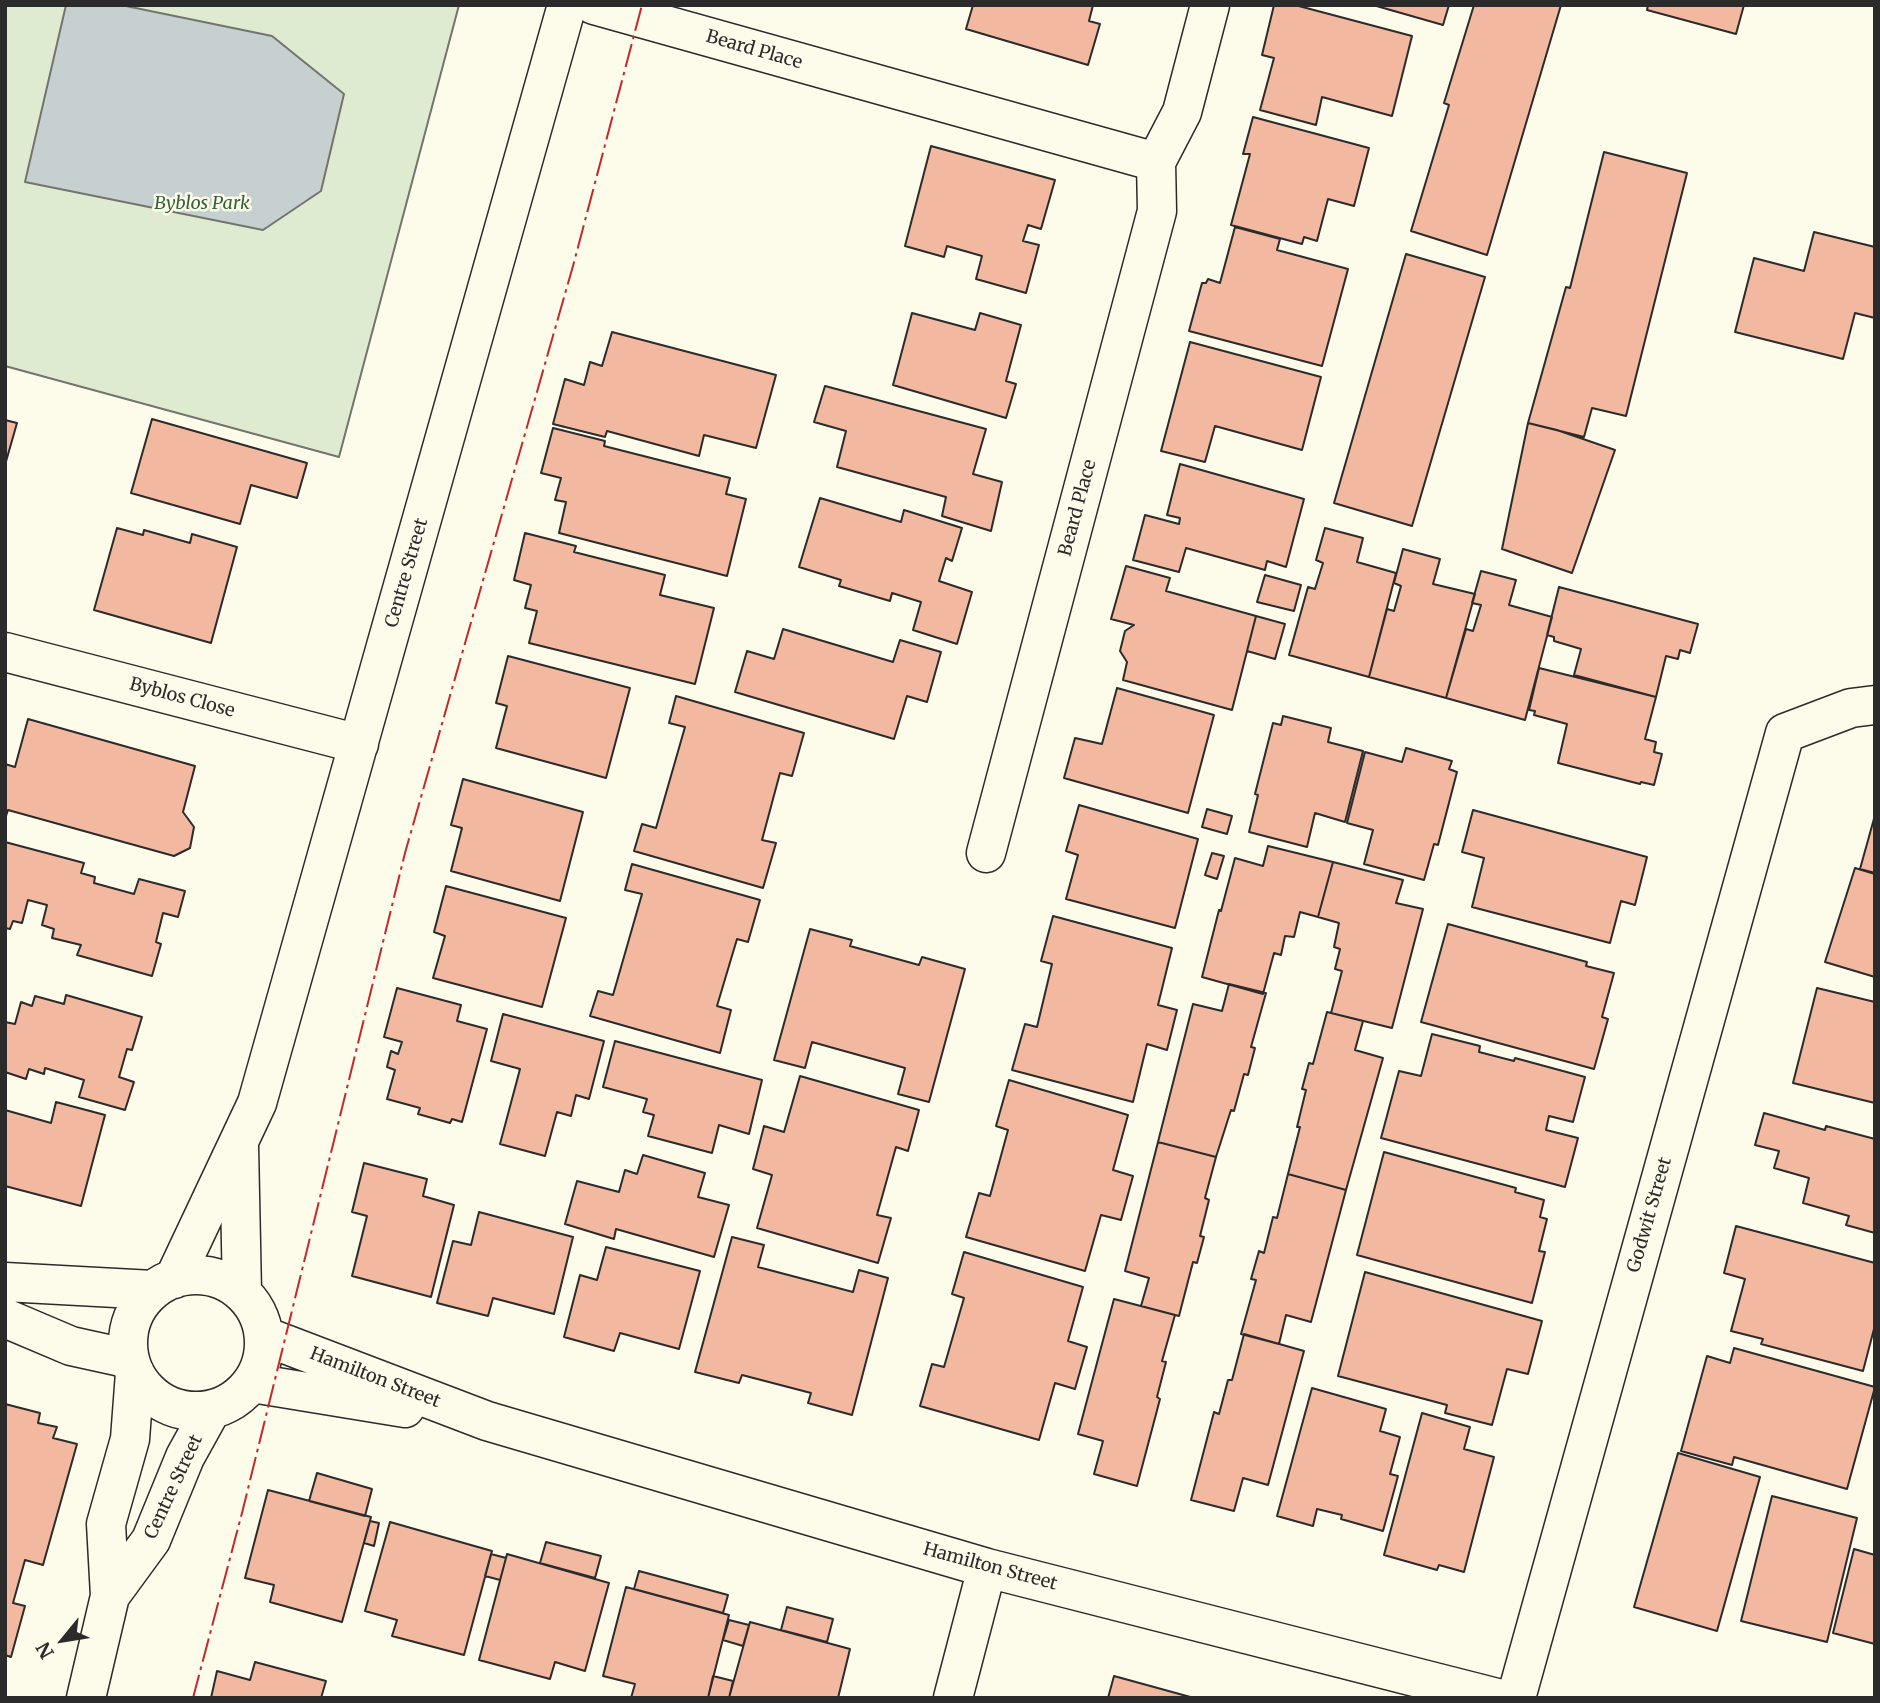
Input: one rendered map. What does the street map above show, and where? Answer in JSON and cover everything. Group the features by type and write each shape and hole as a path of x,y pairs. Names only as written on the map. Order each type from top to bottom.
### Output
{"street":[{"name":"Centre Street","path":"164,1285 257,1103 567,5"},
{"name":"Beard Place","path":"594,5 1156,162"},
{"name":"Beard Place","path":"986,853 1157,211 1156,162 1182,112 1210,5"},
{"name":"Byblos Close","path":"5,652 359,744"},
{"name":"Godwit Street","path":"1516,1698 1784,733 1851,708 1875,705"},
{"name":"Centre Street","path":"239,1137 242,1293"},
{"path":"5,1282 164,1285 193,1275 227,1283 242,1293 253,1306 264,1336 259,1369 252,1383 227,1405 211,1410 189,1411 167,1405 148,1392 133,1366 128,1340 132,1321 140,1305 164,1285"},
{"path":"5,1318 71,1346 133,1366"},
{"name":"Hamilton Street","path":"264,1336 487,1421 987,1568 1497,1698"},
{"name":"Centre Street","path":"86,1698 110,1596 106,1524 130,1439 133,1366"},
{"name":"Hamilton Street","path":"252,1383 487,1421"},
{"name":"Centre Street","path":"110,1596 150,1540 185,1457 211,1410"},
{"path":"953,1698 987,1568"}],"green space":[{"name":"Byblos Park","path":"5,5 459,5 339,457 5,366"}],"shaded area":[{"path":"66,5 121,5 272,36 344,94 321,191 263,230 25,182"}],"building":[{"path":"973,5 1093,5 1089,21 1100,24 1088,65 966,29"},
{"path":"1274,5 1295,5 1412,36 1392,116 1322,97 1316,125 1260,110 1274,58 1262,55"},
{"path":"1373,5 1449,5 1443,25"},
{"path":"1474,5 1561,5 1487,255 1411,231 1449,105 1444,103"},
{"path":"1648,5 1744,5 1736,34 1647,10"},
{"path":"1253,117 1369,148 1354,206 1328,199 1317,241 1304,237 1302,244 1231,225 1250,154 1243,154"},
{"path":"931,146 1055,180 1041,229 1028,225 1023,241 1039,245 1026,293 976,279 982,256 947,246 944,257 905,246"},
{"path":"1604,152 1687,173 1626,416 1592,408 1584,437 1528,423 1566,287 1570,288"},
{"path":"1235,227 1280,239 1277,250 1348,269 1322,366 1189,331 1202,283 1206,283 1208,279 1220,283"},
{"path":"1814,232 1875,247 1875,318 1855,313 1843,359 1735,332 1754,258 1804,271"},
{"path":"1406,254 1485,277 1412,526 1334,503"},
{"path":"912,313 975,330 980,313 1021,325 1006,381 1016,384 1006,418 893,385"},
{"path":"612,332 776,375 756,448 704,435 699,456 607,431 605,437 553,424 565,379 584,385 590,362 602,366"},
{"path":"1190,342 1321,377 1302,450 1215,426 1205,462 1161,451"},
{"path":"825,386 986,429 973,474 1002,482 991,531 942,516 946,497 837,467 846,431 814,422"},
{"path":"152,419 307,463 297,498 251,485 240,524 131,493"},
{"path":"5,420 17,423 5,465"},
{"path":"1528,423 1615,450 1572,573 1502,549"},
{"path":"553,428 605,441 604,446 730,478 726,494 746,499 727,576 559,533 566,502 555,500 561,478 541,473"},
{"path":"1180,464 1304,499 1286,567 1267,561 1265,570 1186,548 1179,572 1133,560 1145,515 1179,524 1180,518 1167,515"},
{"path":"820,498 901,522 904,510 962,528 952,561 946,558 939,581 972,592 957,644 913,630 921,602 892,593 890,601 839,586 841,580 799,567"},
{"path":"117,528 143,535 144,530 190,543 192,534 237,547 211,643 94,610"},
{"path":"1325,528 1363,538 1357,562 1396,573 1369,677 1289,655 1308,587 1315,589 1323,563 1316,560"},
{"path":"525,533 576,546 574,552 665,575 660,595 714,608 695,684 529,643 537,611 525,608 531,585 514,580"},
{"path":"1403,549 1440,559 1433,584 1475,594 1446,698 1369,677 1387,609 1394,611 1401,586 1394,583"},
{"path":"1126,566 1170,578 1166,591 1256,616 1232,710 1123,680 1127,662 1120,651 1125,631 1134,625 1111,619"},
{"path":"1481,571 1516,580 1509,605 1552,617 1525,720 1446,698 1466,629 1473,631 1481,605 1472,603"},
{"path":"1265,575 1301,585 1294,611 1257,602"},
{"path":"1559,587 1698,624 1690,653 1680,650 1678,659 1666,656 1656,697 1574,675 1581,649 1554,641 1554,637 1547,635"},
{"path":"1256,616 1285,624 1275,659 1247,651"},
{"path":"783,629 893,662 900,640 941,652 927,702 907,696 894,739 735,692 747,651 774,659"},
{"path":"508,656 630,688 606,778 496,748 507,706 496,703"},
{"path":"1539,668 1656,697 1645,739 1656,742 1654,752 1662,754 1654,785 1640,784 1558,763 1567,724 1534,715 1535,711 1529,710"},
{"path":"1117,688 1214,715 1188,813 1064,778 1075,738 1102,744"},
{"path":"676,696 804,733 792,776 780,773 762,840 776,843 763,888 634,851 642,824 656,828 685,727 669,723"},
{"path":"1283,716 1331,728 1328,742 1363,751 1345,822 1315,813 1307,847 1249,832 1258,795 1255,794 1273,723 1281,725"},
{"path":"28,719 195,766 183,812 194,827 190,848 174,856 8,810 5,819 5,764 15,767"},
{"path":"1406,748 1452,761 1449,769 1457,772 1438,845 1434,844 1424,880 1364,864 1373,830 1347,823 1365,752 1402,762"},
{"path":"463,779 583,812 560,901 451,871 462,828 451,825"},
{"path":"1079,805 1198,839 1175,928 1066,899 1078,855 1066,851"},
{"path":"1207,809 1232,816 1227,834 1202,827"},
{"path":"1473,810 1647,857 1635,905 1621,901 1610,943 1472,907 1484,858 1462,852"},
{"path":"1875,815 1875,873 1860,869"},
{"path":"5,842 84,863 81,873 95,877 94,883 134,894 139,879 185,891 178,917 163,913 156,942 161,944 152,976 77,955 81,945 52,938 54,929 42,925 47,905 28,900 22,923 13,921 10,929 5,928"},
{"path":"1268,846 1333,862 1318,917 1300,912 1294,937 1285,936 1281,955 1274,953 1263,994 1202,977 1235,858 1263,866"},
{"path":"1212,853 1224,856 1217,879 1205,875"},
{"path":"1333,862 1403,880 1396,903 1423,909 1392,1028 1331,1013 1342,971 1335,969 1340,949 1334,947 1339,923 1318,917"},
{"path":"632,864 760,900 748,942 737,939 717,1006 731,1010 720,1053 590,1016 598,991 613,995 642,894 625,890"},
{"path":"1855,868 1875,874 1875,977 1825,962"},
{"path":"446,886 566,918 542,1007 433,978 445,936 434,932"},
{"path":"1053,916 1172,948 1158,1005 1177,1010 1167,1050 1147,1044 1133,1102 1012,1070 1025,1024 1037,1027 1052,964 1041,961"},
{"path":"1448,924 1587,962 1586,966 1614,973 1602,1017 1608,1019 1594,1069 1421,1022"},
{"path":"810,929 852,940 850,946 919,965 922,957 965,969 929,1102 898,1094 905,1068 812,1042 805,1068 774,1060"},
{"path":"1229,984 1266,993 1251,1047 1255,1048 1248,1075 1244,1074 1234,1111 1231,1110 1216,1157 1158,1142 1193,1004 1222,1011"},
{"path":"397,988 461,1005 457,1021 487,1029 462,1122 452,1119 450,1123 418,1114 420,1108 387,1099 395,1070 387,1067 391,1051 398,1054 402,1042 384,1037"},
{"path":"1817,988 1875,1002 1875,1103 1793,1083"},
{"path":"66,995 142,1017 132,1050 127,1049 119,1077 134,1082 125,1110 79,1097 84,1080 45,1068 44,1074 29,1069 26,1079 5,1072 5,1022 15,1024 21,1002 32,1006 35,996 64,1004"},
{"path":"1327,1012 1363,1021 1355,1050 1383,1058 1346,1190 1288,1174 1300,1127 1297,1127 1306,1090 1302,1089 1309,1063 1313,1064"},
{"path":"503,1014 604,1041 589,1099 576,1095 571,1116 557,1112 545,1156 500,1144 520,1069 491,1061"},
{"path":"1432,1034 1480,1046 1479,1052 1514,1061 1515,1058 1585,1077 1573,1122 1549,1116 1546,1130 1578,1138 1565,1187 1381,1138 1399,1071 1421,1076"},
{"path":"615,1041 762,1080 749,1134 719,1125 712,1153 648,1136 654,1115 643,1112 647,1099 603,1087"},
{"path":"800,1076 919,1110 908,1151 896,1147 877,1215 891,1218 878,1263 757,1228 772,1175 753,1169 764,1126 784,1132"},
{"path":"1009,1080 1128,1115 1113,1170 1133,1176 1121,1220 1101,1215 1085,1271 966,1237 979,1193 990,1196 1008,1130 996,1126"},
{"path":"56,1102 105,1115 81,1206 5,1186 5,1110 51,1123"},
{"path":"1764,1113 1825,1130 1826,1126 1875,1139 1875,1233 1846,1225 1849,1216 1803,1203 1809,1178 1774,1168 1779,1151 1755,1145"},
{"path":"1158,1142 1216,1157 1205,1198 1209,1200 1200,1236 1204,1237 1197,1263 1193,1262 1179,1316 1141,1306 1149,1278 1125,1271"},
{"path":"1384,1152 1516,1188 1515,1192 1544,1200 1540,1217 1547,1219 1539,1251 1545,1252 1532,1303 1357,1255"},
{"path":"643,1155 705,1173 698,1197 729,1205 714,1257 616,1229 614,1239 565,1224 577,1181 619,1192 625,1170 637,1174"},
{"path":"364,1163 427,1179 423,1196 454,1205 431,1297 352,1276 367,1216 352,1212"},
{"path":"1288,1174 1346,1190 1311,1322 1286,1315 1279,1344 1241,1334 1256,1280 1251,1279 1259,1251 1264,1253 1273,1217 1277,1218"},
{"path":"479,1212 573,1237 554,1314 493,1298 488,1316 437,1303 453,1241 471,1245"},
{"path":"1736,1226 1875,1263 1875,1325 1863,1371 1761,1344 1763,1339 1731,1331 1745,1279 1724,1273"},
{"path":"732,1237 764,1245 758,1267 853,1292 859,1270 888,1278 852,1415 808,1403 811,1393 742,1375 739,1383 695,1372"},
{"path":"606,1247 700,1271 679,1349 620,1333 614,1351 564,1337 580,1275 597,1280"},
{"path":"964,1252 1083,1287 1068,1341 1087,1347 1075,1389 1055,1383 1039,1440 920,1406 932,1364 944,1367 964,1298 952,1294"},
{"path":"1365,1272 1542,1321 1528,1374 1507,1369 1492,1425 1445,1413 1447,1405 1338,1376"},
{"path":"1114,1299 1175,1315 1162,1361 1166,1362 1157,1397 1160,1399 1137,1486 1094,1474 1103,1441 1078,1434"},
{"path":"1244,1334 1304,1351 1268,1485 1243,1478 1234,1511 1191,1500 1214,1412 1219,1414 1228,1380 1232,1380"},
{"path":"1734,1348 1875,1387 1847,1489 1734,1457 1732,1465 1681,1451 1707,1356 1730,1363"},
{"path":"1312,1388 1386,1409 1380,1431 1400,1437 1390,1474 1398,1476 1383,1531 1341,1519 1342,1515 1317,1509 1313,1526 1277,1516"},
{"path":"5,1404 40,1413 38,1423 57,1427 53,1438 77,1444 43,1565 25,1560 13,1603 25,1606 11,1657 5,1655"},
{"path":"1422,1413 1470,1427 1464,1449 1494,1457 1464,1572 1439,1565 1437,1570 1384,1555"},
{"path":"1678,1453 1760,1477 1717,1631 1634,1607"},
{"path":"317,1473 372,1489 365,1516 309,1501"},
{"path":"268,1490 371,1517 342,1622 270,1602 274,1585 245,1578"},
{"path":"1772,1496 1857,1518 1827,1642 1741,1621"},
{"path":"370,1521 379,1523 374,1546 364,1543"},
{"path":"390,1522 492,1551 464,1655 392,1636 397,1620 365,1611"},
{"path":"546,1542 601,1556 595,1578 540,1563"},
{"path":"1854,1549 1875,1555 1875,1644 1833,1633"},
{"path":"491,1554 506,1558 500,1580 485,1576"},
{"path":"507,1554 609,1583 585,1671 555,1662 550,1679 479,1660"},
{"path":"639,1571 728,1595 723,1613 634,1589"},
{"path":"626,1587 729,1615 708,1698 631,1698 635,1684 603,1676"},
{"path":"787,1607 833,1619 827,1642 781,1630"},
{"path":"729,1620 749,1625 743,1646 723,1640"},
{"path":"750,1622 850,1649 838,1698 729,1698"},
{"path":"255,1662 326,1681 321,1698 211,1698 217,1671 250,1680"},
{"path":"713,1676 733,1681 729,1698 708,1698"},
{"path":"1114,1676 1194,1698 1108,1698"}],"power":[{"path":"193,1698 242,1513 405,853 573,266 642,5"}]}
